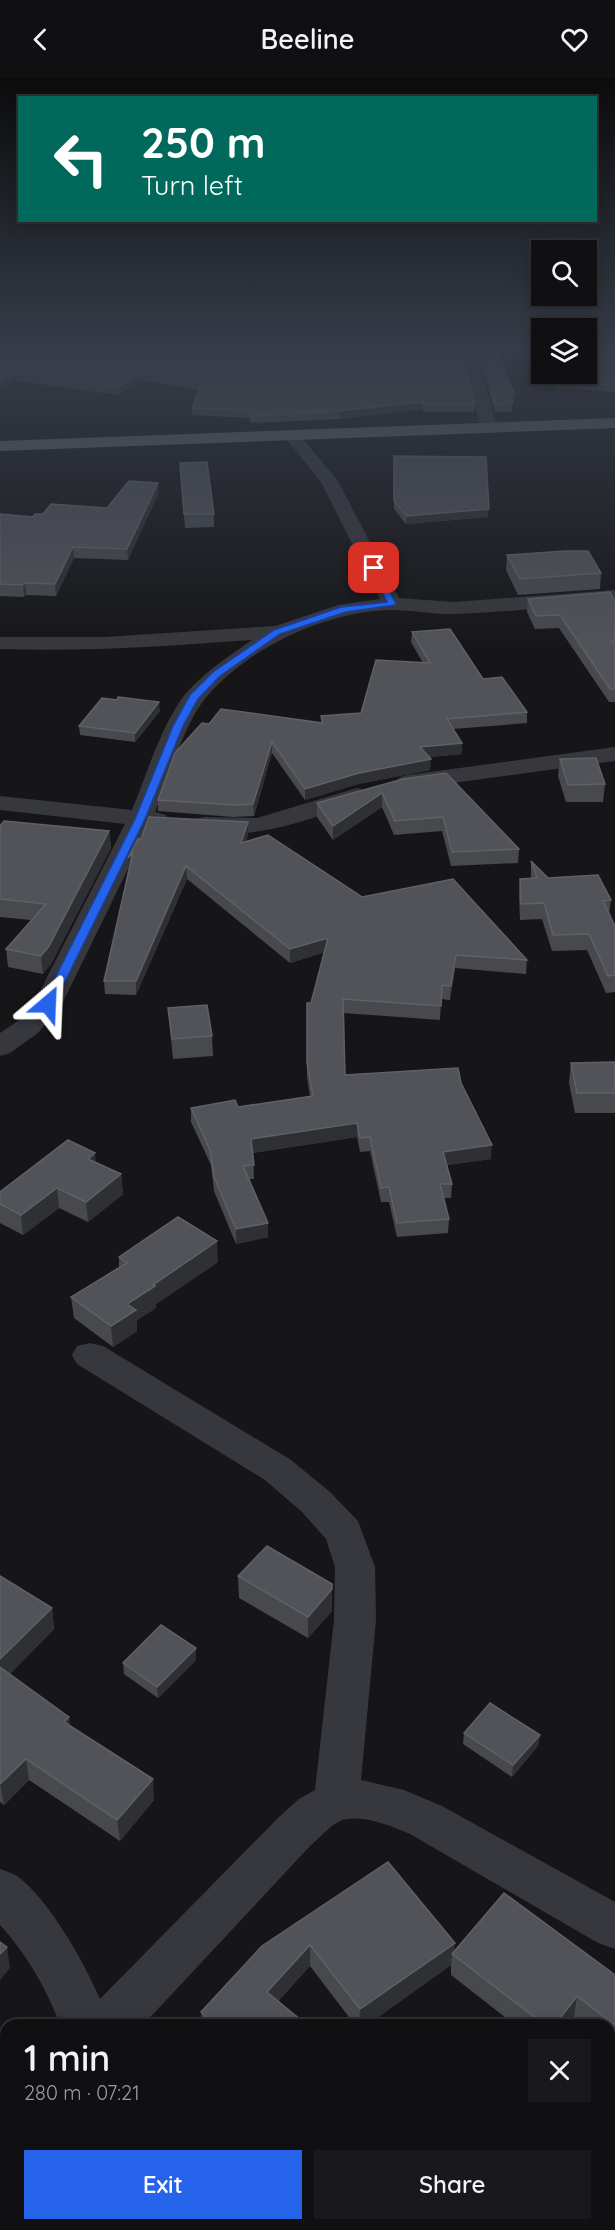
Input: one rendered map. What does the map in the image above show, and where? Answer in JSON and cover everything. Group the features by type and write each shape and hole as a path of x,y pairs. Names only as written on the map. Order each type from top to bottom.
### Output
{"street":[{"path":"305,451 329,481 392,604"},
{"path":"0,643 47,645 131,643 277,632 345,609 392,604 454,608 615,596"},
{"path":"0,1047 28,1027 48,1004 140,819 178,726 194,698 216,674 277,632"},
{"path":"0,803 140,819 233,826 257,825 384,787 615,754"},
{"path":"90,1355 278,1470 316,1502 344,1532 356,1567 355,1620 336,1802"},
{"path":"115,2019 294,1832 319,1810 336,1802 360,1799 386,1805 439,1827 615,1927"},
{"path":"0,1891 26,1919 69,1984 83,2019"}],"building":[{"path":"394,456 486,457 489,509 407,516 394,501"},
{"path":"207,462 214,514 184,514 180,463"},
{"path":"129,481 158,483 127,549 73,547 55,584 0,584 0,514 33,517 35,514 43,514 51,504 107,508"},
{"path":"588,551 601,573 520,579 507,555"},
{"path":"610,592 615,601 615,641 612,641 615,645 615,689 610,689 560,615 536,616 528,599"},
{"path":"450,629 483,679 502,677 527,712 447,719 462,743 420,747 431,759 359,773 305,789 272,742 253,804 233,805 158,800 175,753 202,723 209,724 221,709 323,723 321,716 361,713 376,660 430,663 412,632"},
{"path":"118,697 159,702 135,733 79,726 102,698 117,700"},
{"path":"596,758 605,784 568,785 560,759"},
{"path":"446,773 519,849 452,852 443,817 395,821 382,793 333,826 317,803 403,779"},
{"path":"149,817 248,822 241,843 268,835 362,897 453,879 527,960 456,955 451,986 442,985 441,1006 343,999 345,1075 458,1068 461,1083 492,1145 443,1152 452,1184 440,1184 449,1219 397,1223 389,1187 381,1188 370,1137 360,1138 357,1123 251,1139 254,1165 243,1166 268,1223 236,1229 214,1177 210,1150 191,1108 235,1100 238,1107 313,1096 307,1063 307,1003 311,1003 328,938 290,949 186,866 136,981 104,981 133,852 128,858 138,839 141,839"},
{"path":"4,821 109,831 49,946 41,956 6,949 46,904 0,899 0,826"},
{"path":"531,861 548,878 598,875 611,900 603,901 615,926 615,975 608,976 589,934 553,935 544,903 521,904 520,879 537,878"},
{"path":"207,1005 212,1036 172,1039 168,1008"},
{"path":"615,1062 615,1093 577,1093 571,1063"},
{"path":"68,1140 95,1153 88,1159 121,1174 86,1202 57,1188 21,1215 0,1204 0,1192"},
{"path":"178,1217 217,1241 127,1304 136,1310 111,1326 71,1297 127,1263 119,1257"},
{"path":"267,1546 332,1584 332,1589 308,1617 238,1576"},
{"path":"0,1576 52,1608 0,1659"},
{"path":"161,1625 196,1648 157,1687 123,1663"},
{"path":"0,1667 69,1717 64,1722 153,1779 117,1820 26,1759 0,1784"},
{"path":"490,1703 540,1735 513,1765 464,1733"},
{"path":"388,1862 455,1943 360,2009 310,1945 267,1992 300,2019 210,2019 201,2012 262,1946"},
{"path":"504,1893 615,1975 615,2019 607,2019 577,1996 560,2019 537,2019 452,1954"},
{"path":"0,1942 7,1947 0,1954"}],"route":[{"path":"48,1004 140,819 178,726 194,698 216,674 277,632 345,609 392,604 374,568"}]}
